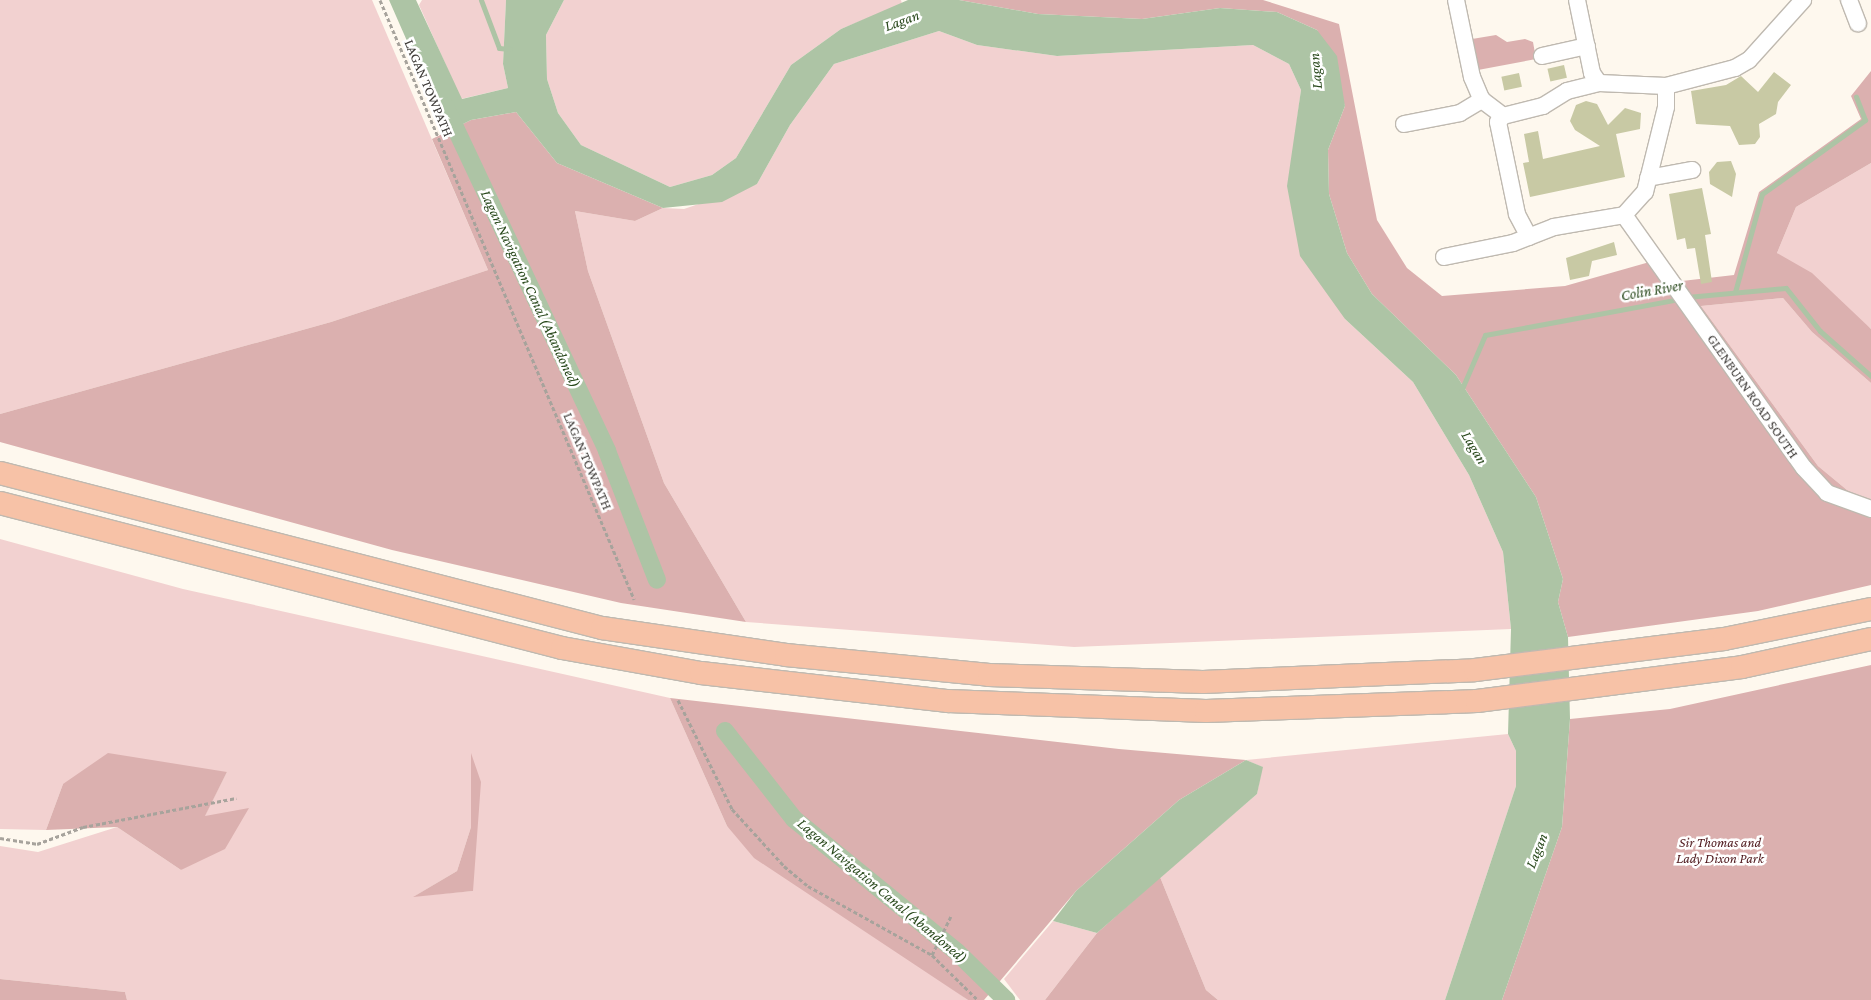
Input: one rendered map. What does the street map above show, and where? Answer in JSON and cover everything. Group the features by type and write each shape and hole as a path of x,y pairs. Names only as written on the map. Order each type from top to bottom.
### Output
{"highway":[{"path":"0,473 508,606 689,642 890,667 1084,680 1280,681 1474,670 1610,655 1724,639 1871,609"},
{"path":"0,503 481,630 630,662 721,675 948,701 1077,709 1294,709 1477,701 1612,686 1742,667 1871,639"}],"lane":[{"path":"1456,0 1472,77 1482,100 1503,116"},
{"path":"1577,0 1587,46 1599,83"},
{"path":"1849,0 1858,23"},
{"path":"1529,237 1517,214 1498,122 1503,116 1543,106 1567,91 1599,83 1666,86 1749,60 1797,2"},
{"path":"1542,56 1587,46"},
{"path":"1444,257 1529,237 1554,227 1624,215 1645,192 1666,86"},
{"path":"1404,124 1460,113 1482,100"},
{"path":"1648,178 1692,170"},
{"name":"GLENBURN ROAD SOUTH","path":"1624,215 1804,468 1827,493 1871,509"}],"path":[{"name":"LAGAN TOWPATH","path":"380,0 634,599"},
{"path":"678,700 732,809 784,866 808,886 932,955 978,1000"},
{"path":"0,838 37,844 83,827 236,798"},
{"path":"932,955 951,916"}],"shaded area":[{"path":"0,0 372,0 488,270 331,322 0,414"},
{"path":"422,0 506,0 503,64 508,88 461,99 419,5"},
{"path":"564,0 901,0 902,4 841,29 791,65 736,158 712,175 670,187 581,145 558,113 547,79 546,35"},
{"path":"939,31 977,45 1057,56 1253,45 1289,64 1301,90 1296,128 1345,319 1413,382 1469,475 1503,552 1511,629 1074,647 746,622 664,483 588,271 575,211 635,221 663,208 684,209 757,184 790,125 834,64"},
{"path":"1871,163 1871,329 1777,253 1796,207"},
{"path":"1783,298 1812,332 1871,383 1871,502 1847,490 1818,466 1701,306"},
{"path":"0,539 183,589 670,698 727,826 968,1000 127,1000 125,992 0,979 0,846 38,852 117,827 181,870 248,809 204,817 227,772 63,784 46,830 0,829","holes":["471,755 473,891 415,896 457,871 471,827"]},
{"path":"1508,734 1516,751 1516,786 1445,1000 1218,1000 1206,990 1160,877 1257,794 1262,767 1246,760"},
{"path":"1053,921 1097,933 1045,1000 1020,1000 1004,979"}],"green space":[{"path":"959,0 1263,0 1339,24 1377,220 1407,268 1442,296 1565,286 1646,263 1662,254 1682,281 1734,275 1759,192 1861,119 1851,96 1871,71 1871,163 1796,207 1777,253 1812,273 1871,329 1871,383 1812,332 1783,298 1701,306 1818,466 1847,490 1871,502 1871,585 1758,611 1568,637 1558,602 1563,579 1536,497 1456,375 1372,294 1347,253 1329,194 1328,150 1345,106 1317,30 1277,12 1220,8 1142,19 1038,14"},
{"path":"1496,35 1507,42 1525,39 1533,42 1536,59 1478,70 1472,39"},
{"path":"516,112 557,163 663,208 635,221 575,211 588,271 664,483 746,622 621,603 392,550 0,442 0,414 331,322 488,270 432,139 471,120"},
{"name":"Sir Thomas and Lady Dixon Park","path":"1871,665 1871,1000 1502,1000 1562,827 1570,719 1670,709"},
{"path":"670,698 1119,749 1246,760 1179,800 1076,891 984,1000 968,1000 754,858 727,826"},
{"path":"108,753 227,772 205,816 249,808 225,849 181,870 117,827 46,830 63,784"},
{"path":"471,753 481,782 473,891 413,897 457,871 471,827"},
{"path":"1160,877 1206,990 1218,1000 1045,1000 1097,933"},
{"path":"0,979 125,992 127,1000 0,1000"}],"water":[{"name":"Lagan","path":"389,0 416,0 462,99 508,88 503,64 506,0 564,0 546,35 547,79 558,113 581,145 670,187 712,175 736,158 791,65 841,29 908,0 959,0 1038,14 1142,19 1220,8 1277,12 1317,30 1337,56 1345,106 1328,150 1329,194 1347,253 1372,294 1456,375 1536,497 1563,579 1558,602 1568,637 1570,719 1562,827 1502,1000 1445,1000 1516,786 1516,751 1508,734 1511,629 1503,552 1469,475 1413,382 1345,319 1300,256 1287,186 1301,90 1289,64 1253,45 1057,56 977,45 939,31 834,64 790,125 757,184 722,202 663,208 557,163 516,112 471,120 447,132"},
{"path":"1246,760 1263,767 1257,794 1097,933 1053,921 1076,891 1179,800"}],"building":[{"path":"1564,65 1567,78 1550,81 1547,69"},
{"path":"1774,72 1791,85 1778,102 1776,114 1759,124 1760,137 1755,144 1739,145 1730,126 1696,124 1691,91 1726,85 1741,76 1758,92"},
{"path":"1519,73 1522,87 1504,90 1501,77"},
{"path":"1586,101 1597,104 1608,125 1625,108 1641,113 1640,129 1616,134 1625,177 1530,197 1523,163 1529,162 1524,134 1538,131 1543,159 1600,146 1575,130 1570,121 1576,105"},
{"path":"1731,161 1736,174 1732,197 1710,184 1709,172 1717,162"},
{"path":"1702,188 1711,234 1705,235 1712,282 1701,284 1695,248 1687,249 1685,238 1677,240 1669,194"},
{"path":"1614,242 1617,255 1592,261 1589,276 1570,280 1566,258"}],"waterway":[{"path":"481,0 499,48 510,49"},
{"path":"1735,292 1762,194 1865,120 1856,97"},
{"name":"Lagan Navigation Canal (Abandoned)","path":"445,106 607,451 657,580"},
{"name":"Colin River","path":"1687,297 1786,288 1820,331 1871,376"},
{"name":"Colin River","path":"1461,391 1485,335 1679,299"},
{"name":"Lagan Navigation Canal (Abandoned)","path":"725,731 794,819 957,952 1006,1000"}]}
